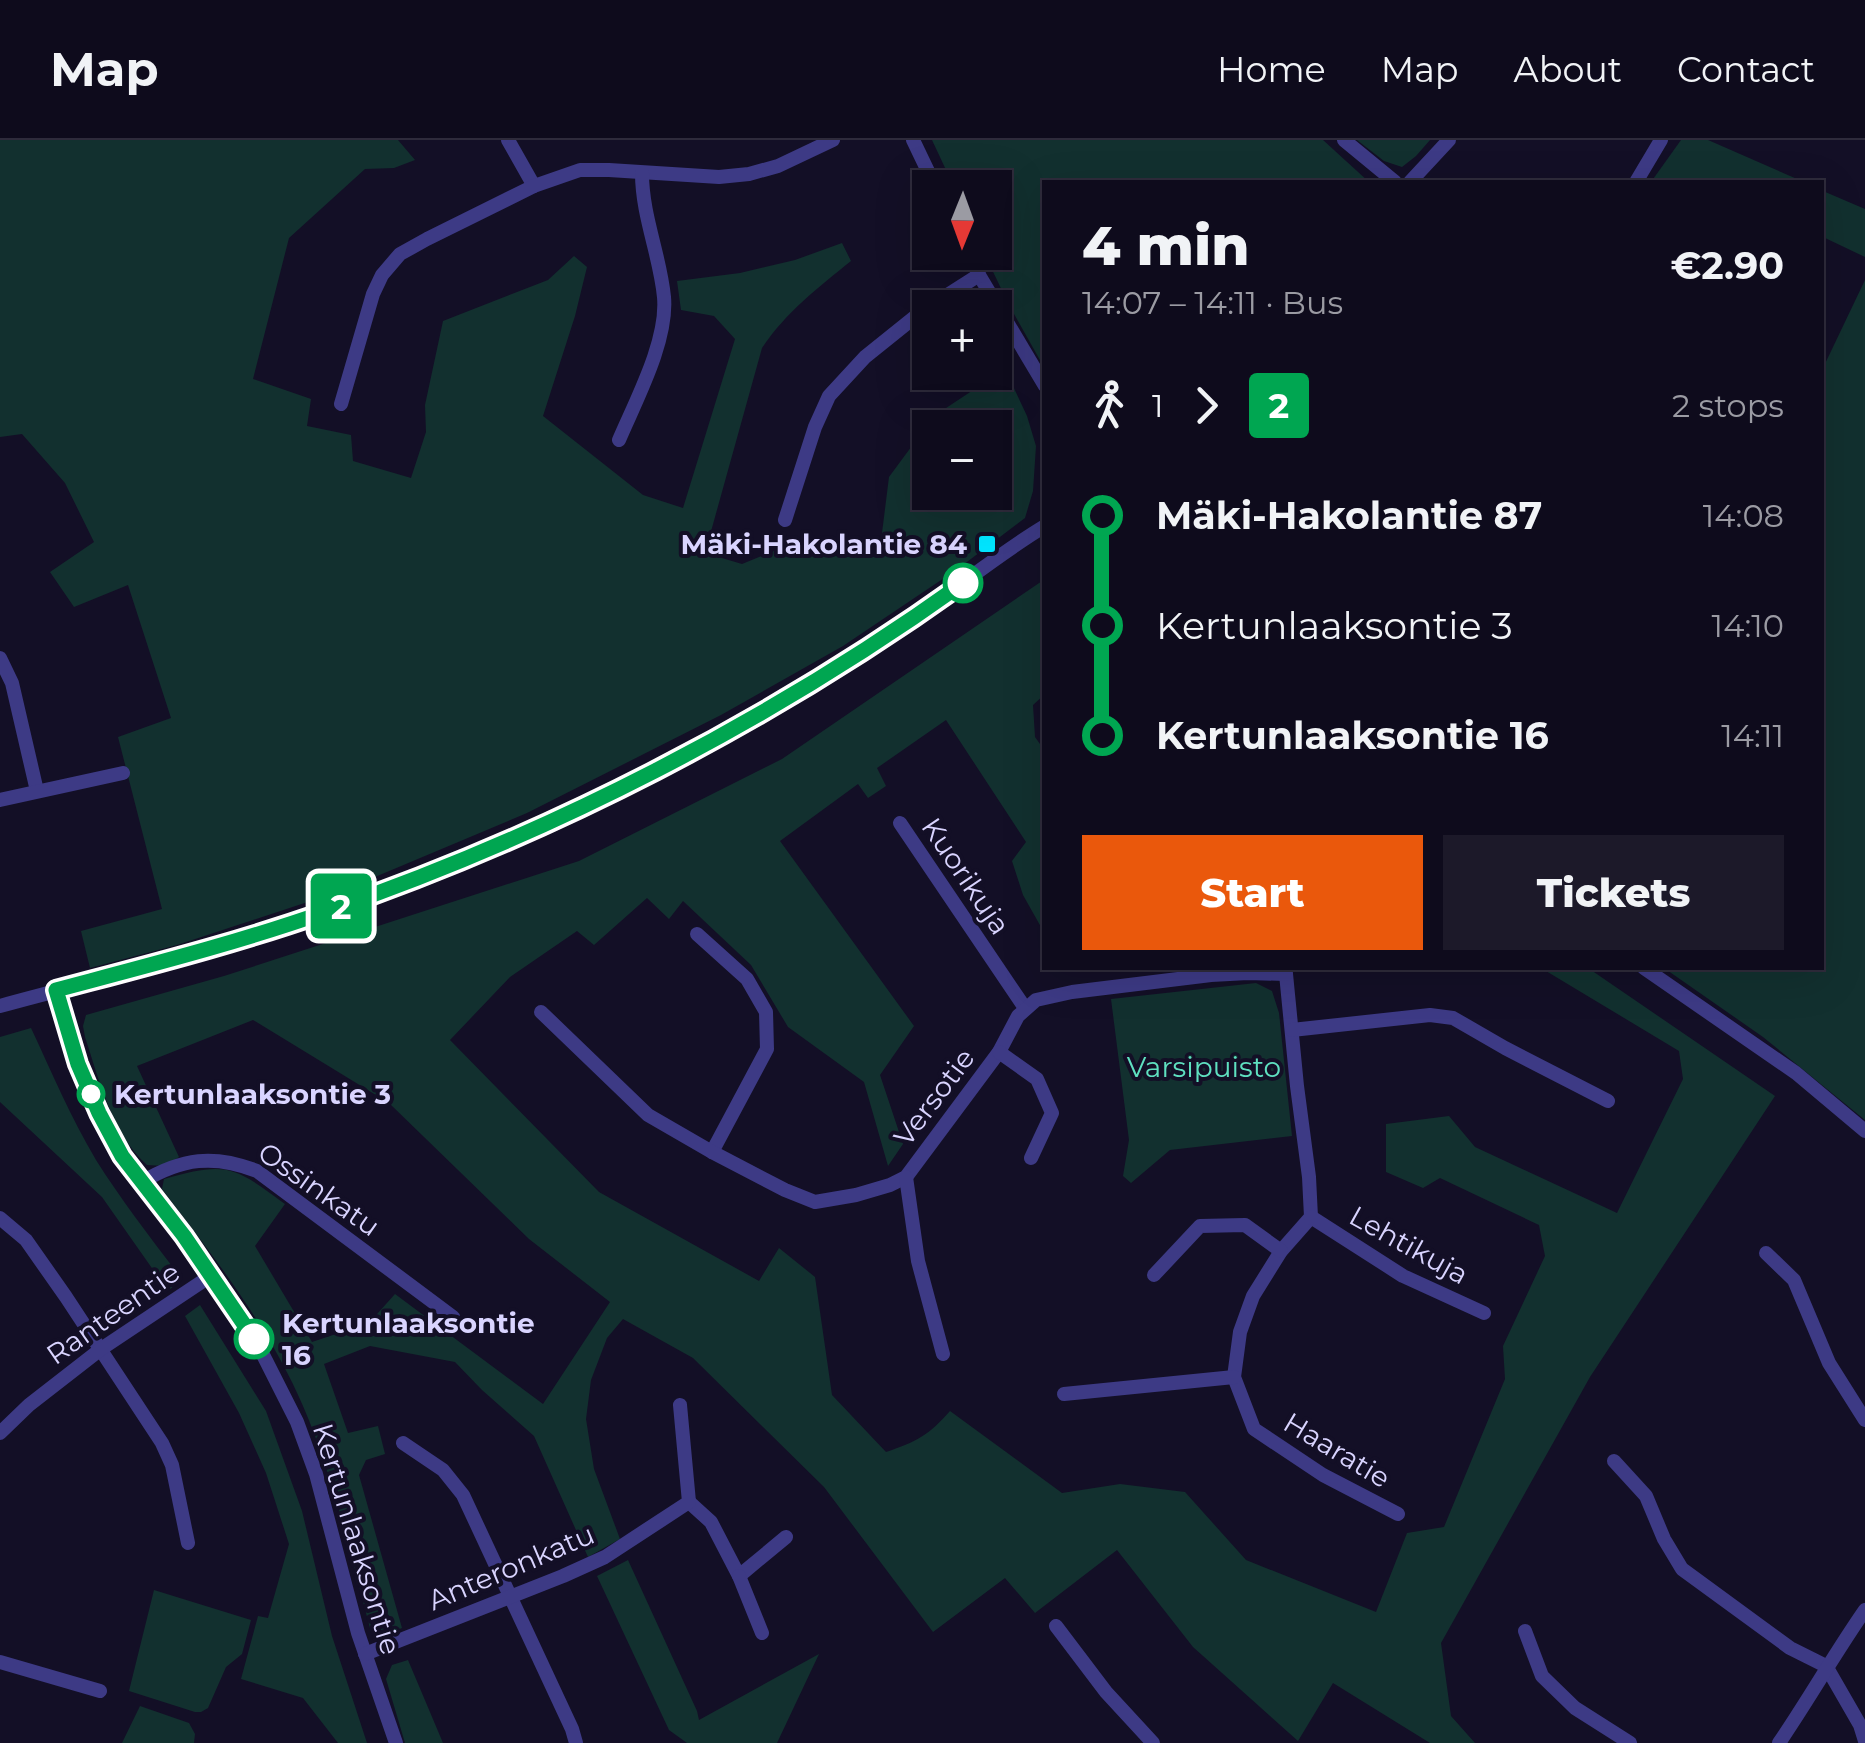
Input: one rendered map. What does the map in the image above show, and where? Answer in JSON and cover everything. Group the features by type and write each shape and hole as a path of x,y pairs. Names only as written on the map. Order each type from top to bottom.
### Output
{"street":[{"path":"508,140 534,186"},
{"path":"340,404 373,294 400,254 534,186 580,170 719,178 778,166 833,140"},
{"path":"912,140 927,170"},
{"path":"1344,140 1393,180"},
{"path":"1412,180 1449,140"},
{"path":"1637,180 1661,140"},
{"path":"620,440 663,322 664,298 642,200 642,173"},
{"path":"977,270 1042,381"},
{"path":"785,520 829,396 864,357 921,312 979,275"},
{"path":"1021,540 1042,517"},
{"path":"0,1006 238,941 325,912 447,866 584,805 708,742 808,684 916,616 1042,528"},
{"path":"0,658 37,792"},
{"path":"0,800 123,773"},
{"name":"Kuorikuja","path":"900,823 1025,1008"},
{"path":"697,934 747,979 766,1012 767,1049 712,1152"},
{"path":"1647,970 1796,1073 1865,1131"},
{"path":"1025,1008 1036,1000 1072,992 1211,972 1290,971 1296,1086 1311,1217"},
{"name":"Kertunlaaksontie","path":"56,990 78,1064 122,1156 212,1275 254,1339 298,1422 365,1654 396,1743"},
{"name":"Versotie","path":"541,1012 648,1115 712,1152 815,1202 856,1195 906,1177 999,1052 1025,1008"},
{"path":"1292,1030 1430,1015 1453,1018 1608,1101"},
{"path":"999,1052 1037,1079 1052,1112 1031,1158"},
{"name":"Ossinkatu","path":"142,1182 178,1165 209,1160 232,1161 257,1171 453,1317"},
{"path":"906,1177 918,1261 942,1354"},
{"name":"Haaratie","path":"1311,1217 1281,1251 1253,1296 1240,1332 1234,1377 1254,1430 1323,1475 1398,1514"},
{"name":"Lehtikuja","path":"1311,1217 1404,1276 1484,1314"},
{"path":"0,1218 26,1240 162,1443 172,1466 188,1543"},
{"path":"1154,1275 1200,1226 1244,1225 1281,1251"},
{"path":"1766,1253 1794,1280 1829,1363 1865,1420"},
{"name":"Ranteentie","path":"0,1433 29,1404 101,1349 212,1275"},
{"path":"1064,1394 1234,1377"},
{"path":"680,1405 688,1502 712,1522 762,1632"},
{"path":"403,1443 443,1470 463,1495 576,1743"},
{"path":"1614,1461 1646,1496 1682,1569 1790,1648 1826,1666 1865,1741"},
{"name":"Anteronkatu","path":"365,1654 605,1556 688,1502"},
{"path":"739,1576 786,1537"},
{"path":"1779,1743 1865,1610"},
{"path":"1056,1626 1106,1692 1153,1743"},
{"path":"1525,1631 1542,1676 1575,1708 1630,1743"},
{"path":"0,1662 100,1692"}],"green space":[{"path":"0,140 398,140 415,160 394,168 365,169 289,238 253,379 311,399 307,426 351,435 353,461 411,478 426,432 425,405 443,321 548,280 574,256 587,267 543,416 643,495 683,508 735,339 714,316 681,310 677,281 740,273 795,260 842,243 851,261 792,312 762,348 705,553 742,564 774,551 852,557 880,549 889,477 912,446 912,510 1012,510 1012,410 943,410 973,390 1012,390 1012,384 1036,446 1033,491 1025,518 843,646 721,715 527,813 344,890 177,945 90,968 81,931 162,909 118,737 171,718 128,585 74,607 50,572 94,542 65,483 22,434 0,437"},
{"path":"932,140 1323,140 1367,180 1042,180 1042,364 1012,310 1012,290 1002,290 992,270 1012,270 1012,170 946,170"},
{"path":"1357,140 1430,140 1402,167 1384,161"},
{"path":"1681,140 1708,140 1799,180 1652,180"},
{"path":"1824,191 1865,209 1865,257 1824,237"},
{"path":"1865,280 1865,1120 1763,1037 1667,970 1824,970 1824,366"},
{"path":"1042,581 1042,697 1033,705 1035,737 1042,747 1042,927 1023,895 1012,861 1026,842 946,720 877,768 886,786 868,798 858,784 780,841 914,1026 880,1075 903,1144 888,1166 864,1082 788,1027 751,965 683,901 669,919 647,898 594,945 577,931 510,977 450,1040 599,1192 759,1281 779,1248 815,1277 832,1395 886,1452 921,1437 950,1411 1062,1493 1120,1484 1185,1492 1246,1560 1376,1612 1407,1533 1444,1527 1505,1379 1503,1346 1545,1256 1539,1225 1440,1178 1423,1188 1386,1172 1386,1124 1449,1116 1475,1147 1617,1213 1683,1079 1679,1051 1544,970 1591,970 1775,1096 1590,1377 1441,1643 1451,1716 1475,1743 1430,1743 1333,1683 1298,1741 1193,1647 1117,1550 1035,1613 1005,1578 933,1632 824,1487 693,1358 623,1319 607,1338 591,1380 586,1419 594,1469 620,1539 588,1557 534,1436 455,1362 370,1346 324,1364 348,1433 378,1426 385,1454 366,1460 359,1475 402,1628 385,1635 371,1632 333,1489 303,1406 257,1321 162,1189 164,1179 202,1170 229,1170 285,1204 255,1246 312,1342 369,1323 395,1294 543,1404 610,1302 529,1239 389,1103 253,1020 137,1066 179,1157 165,1166 147,1165 125,1138 109,1106 85,1037 86,1015 224,976 579,861 782,759"},
{"name":"Varsipuisto","path":"1256,983 1272,991 1279,1013 1292,1136 1170,1150 1131,1183 1123,1176 1129,1140 1111,999"},
{"path":"31,1028 96,1160 182,1279 168,1291 102,1197 0,1102 0,1037"},
{"path":"200,1305 266,1411 302,1511 332,1636 367,1743 338,1743 303,1698 241,1679 258,1616 268,1618 289,1544 266,1473 239,1413 185,1316"},
{"path":"628,1560 699,1720 819,1654 777,1743 687,1743 669,1730 597,1576"},
{"path":"154,1590 251,1620 242,1654 226,1667 208,1708 201,1712 129,1691"},
{"path":"408,1660 443,1743 405,1743 386,1679 392,1665"},
{"path":"140,1706 189,1723 195,1734 194,1743 122,1743"}],"bus line":[{"name":"2","path":"254,1339 184,1236 122,1156 78,1064 56,990 238,941 415,879 494,846 708,742 808,684 963,583"}],"place":[{"name":"Mäki-Hakolantie 84","path":"987,544"},
{"name":"Kertunlaaksontie 3","path":"91,1094"},
{"name":"Kertunlaaksontie 16","path":"254,1339"}]}
